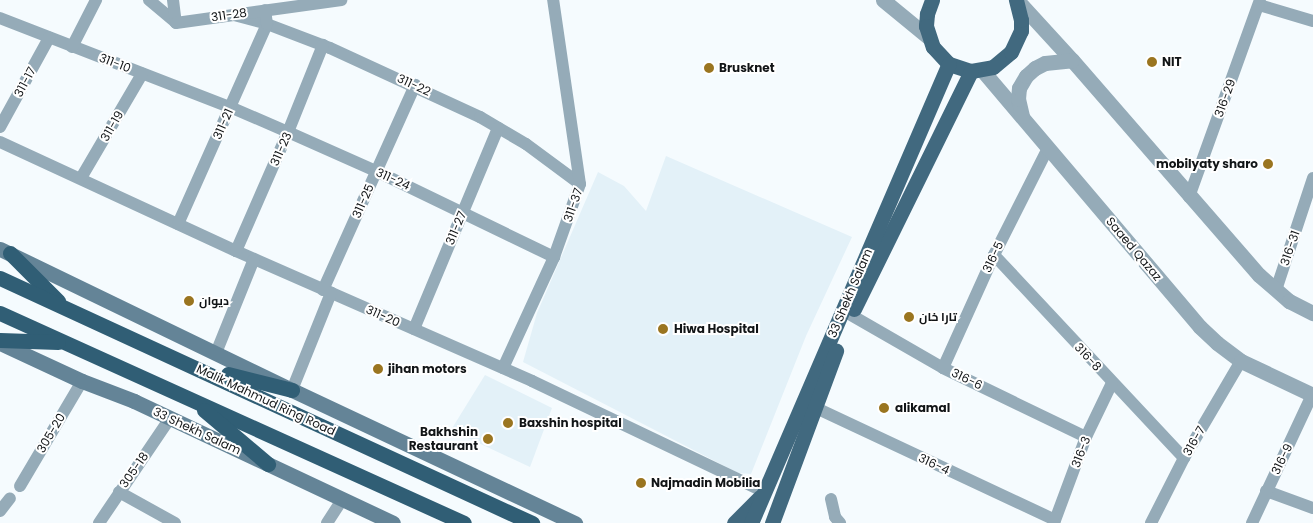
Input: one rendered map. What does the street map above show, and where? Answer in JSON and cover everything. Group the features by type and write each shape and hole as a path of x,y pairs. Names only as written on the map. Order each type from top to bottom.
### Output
{"highway":[{"path":"5,251 66,309"},
{"name":"Malik Mahmud Ring Road","path":"0,278 195,366 532,523"},
{"path":"0,313 464,523"},
{"path":"0,342 67,342"},
{"path":"195,366 292,390"},
{"path":"190,398 268,464"}],"main road":[{"path":"932,0 927,14 928,37 933,48 949,64 977,70 1003,60 1018,42 1022,20 1016,0"},
{"name":"33 Shekh Salam","path":"752,523 949,64"},
{"name":"33 Shekh Salam","path":"772,523 814,407 851,315 977,70"},
{"path":"5,251 292,390 576,523"},
{"name":"33 Shekh Salam","path":"0,342 82,381 170,418 393,523"},
{"path":"784,523 790,474"},
{"path":"734,523 765,492"}],"street":[{"path":"72,46 96,0"},
{"path":"149,0 176,22"},
{"path":"173,0 176,22"},
{"name":"311-28","path":"176,22 341,0"},
{"name":"311-37","path":"503,368 554,257 580,184 553,0"},
{"path":"883,0 928,37"},
{"path":"1016,0 1072,60 1189,197 1259,275 1290,301 1313,313"},
{"path":"1260,3 1313,21"},
{"name":"316-29","path":"1189,197 1260,3"},
{"path":"265,10 268,24"},
{"name":"311-22","path":"234,15 268,24 324,45 414,85 526,144 580,184"},
{"name":"311-10","path":"0,18 230,107"},
{"name":"311-21","path":"178,224 268,24"},
{"name":"311-17","path":"0,126 50,38"},
{"name":"311-23","path":"236,251 324,45"},
{"path":"1022,118 1018,99 1020,88 1026,76 1035,68 1045,63 1072,60"},
{"name":"Saaed Qazaz","path":"977,70 1022,118 1200,327 1216,343 1242,362 1313,395"},
{"name":"311-19","path":"81,178 142,74"},
{"name":"311-25","path":"292,390 327,291 376,171 414,85"},
{"name":"311-24","path":"230,107 376,171 554,257"},
{"name":"311-27","path":"414,329 498,128"},
{"name":"311-20","path":"0,142 236,251 503,368 765,492"},
{"name":"316-5","path":"943,368 994,255 1048,148"},
{"name":"316-31","path":"1276,290 1310,196 1313,178"},
{"name":"316-8","path":"994,255 1184,458"},
{"path":"216,353 254,258"},
{"name":"316-6","path":"851,315 943,368 1086,437"},
{"name":"316-7","path":"1151,523 1184,458 1242,362"},
{"name":"305-20","path":"20,486 82,381"},
{"name":"316-3","path":"1054,522 1086,437 1112,383"},
{"name":"316-9","path":"1252,523 1313,395"},
{"name":"316-4","path":"814,407 1054,522"},
{"name":"305-18","path":"98,523 170,418"},
{"path":"1266,491 1313,508"},
{"path":"119,492 175,523"},
{"path":"0,511 10,498"},
{"path":"831,499 835,517 840,523"},
{"path":"327,523 342,500"}],"shaded area":[{"name":"Hiwa Hospital","path":"666,156 852,237 806,336 751,474 738,473 523,362 537,313 598,172 624,186 646,211"},
{"path":"485,375 552,408 530,467 451,430"}],"place":[{"name":"NIT","path":"1152,62"},
{"name":"Brusknet","path":"709,68"},
{"name":"mobilyaty sharo","path":"1268,164"},
{"name":"دیوان","path":"189,301"},
{"name":"تارا خان","path":"909,317"},
{"name":"Hiwa Hospital","path":"663,329"},
{"name":"jihan motors","path":"378,369"},
{"name":"alikamal","path":"884,408"},
{"name":"Baxshin hospital","path":"508,423"},
{"name":"Bakhshin Restaurant","path":"488,439"},
{"name":"Najmadin Mobilia","path":"641,483"}]}
